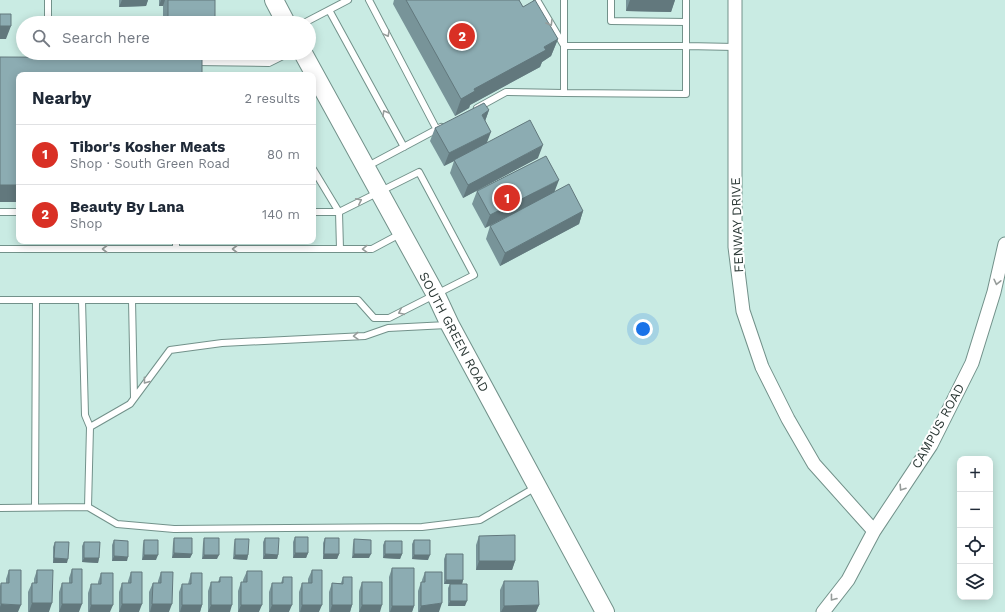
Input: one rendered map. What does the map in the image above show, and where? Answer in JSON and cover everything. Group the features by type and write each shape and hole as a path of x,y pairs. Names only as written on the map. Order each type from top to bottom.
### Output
{"main road":[{"path":"277,1 283,16"},
{"name":"SOUTH GREEN ROAD","path":"306,60 311,72"},
{"name":"SOUTH GREEN ROAD","path":"316,82 365,168 400,234 436,295 450,325 605,612"}],"street":[{"name":"FENWAY DRIVE","path":"736,0 736,247 743,311 762,367 788,419 814,464 874,531"},
{"name":"CAMPUS ROAD","path":"823,612 848,580 874,531 931,446 972,363 994,292 1005,244"}],"lane":[{"path":"48,0 48,16"},
{"path":"316,17 348,0"},
{"path":"369,0 437,130"},
{"path":"537,0 564,46"},
{"path":"564,0 564,93"},
{"path":"611,0 611,21 686,22"},
{"path":"471,111 506,92 686,94 686,0"},
{"path":"329,10 404,147"},
{"path":"564,46 736,46"},
{"path":"48,60 64,61"},
{"path":"190,62 268,63 274,60"},
{"path":"365,168 451,122"},
{"path":"0,300 358,300 374,318 389,318 474,275 419,172 339,212 316,212"},
{"path":"316,175 339,212 340,249"},
{"path":"0,212 16,212"},
{"path":"0,249 372,249 400,234"},
{"path":"176,244 176,249"},
{"path":"35,507 36,300"},
{"path":"82,300 85,415 90,427 88,507"},
{"path":"132,300 134,398"},
{"path":"90,427 130,404 170,350 222,343 365,336 388,328 450,325"},
{"path":"0,508 88,507 116,524 174,529 422,527 480,520 537,487"}],"building":[{"path":"168,0 215,0 215,16 168,16"},
{"path":"406,0 519,0 523,7 535,0 558,39 544,47 546,50 474,89 475,91 461,99"},
{"path":"0,14 11,14 11,26 0,26"},
{"path":"0,57 16,57 16,60 202,60 202,72 16,72 16,185 0,185"},
{"path":"484,103 489,110 482,115 491,132 449,153 435,128"},
{"path":"530,120 543,145 468,185 454,160"},
{"path":"546,156 559,180 490,215 477,191"},
{"path":"569,184 583,211 505,253 490,226"},
{"path":"515,535 515,561 479,561 479,536"},
{"path":"295,537 308,537 308,553 295,553"},
{"path":"174,538 192,538 192,554 174,553"},
{"path":"204,538 219,538 219,555 204,555"},
{"path":"265,538 279,538 278,555 265,554"},
{"path":"325,538 339,538 339,554 324,554"},
{"path":"235,539 249,539 248,555 235,555"},
{"path":"354,539 371,540 371,554 354,554"},
{"path":"114,540 128,541 128,557 114,556"},
{"path":"144,540 158,540 158,555 144,555"},
{"path":"414,540 430,540 430,555 414,555"},
{"path":"385,541 402,541 402,554 385,554"},
{"path":"55,542 69,542 68,559 54,558"},
{"path":"84,542 100,542 99,558 84,558"},
{"path":"446,554 463,554 463,580 446,580"},
{"path":"392,568 414,568 414,606 392,606"},
{"path":"72,569 82,569 82,604 62,604 62,583 72,583"},
{"path":"9,570 21,570 21,605 1,604 1,583 9,583"},
{"path":"37,570 53,570 52,603 32,603 32,583 37,583"},
{"path":"312,570 322,570 322,605 302,605 302,583 312,583"},
{"path":"247,571 262,571 262,605 241,605 241,582 247,582"},
{"path":"131,572 142,572 142,604 122,604 122,583 131,583"},
{"path":"161,572 173,572 172,604 152,604 153,583 161,583"},
{"path":"425,572 442,572 442,603 421,606 421,582 425,582"},
{"path":"101,573 113,573 113,605 91,605 91,584 101,584"},
{"path":"191,573 202,573 202,605 182,605 182,584 191,584"},
{"path":"220,577 232,577 232,605 211,605 211,582 220,582"},
{"path":"283,577 292,577 292,605 272,605 272,583 283,583"},
{"path":"343,577 352,577 352,605 332,605 332,583 343,584"},
{"path":"504,581 538,581 539,605 504,606"},
{"path":"362,582 382,582 382,605 362,605"},
{"path":"450,584 467,584 467,601 450,601"}],"place":[{"name":"Beauty By Lana","path":"462,36"},
{"name":"Tibor's Kosher Meats","path":"507,198"}]}
